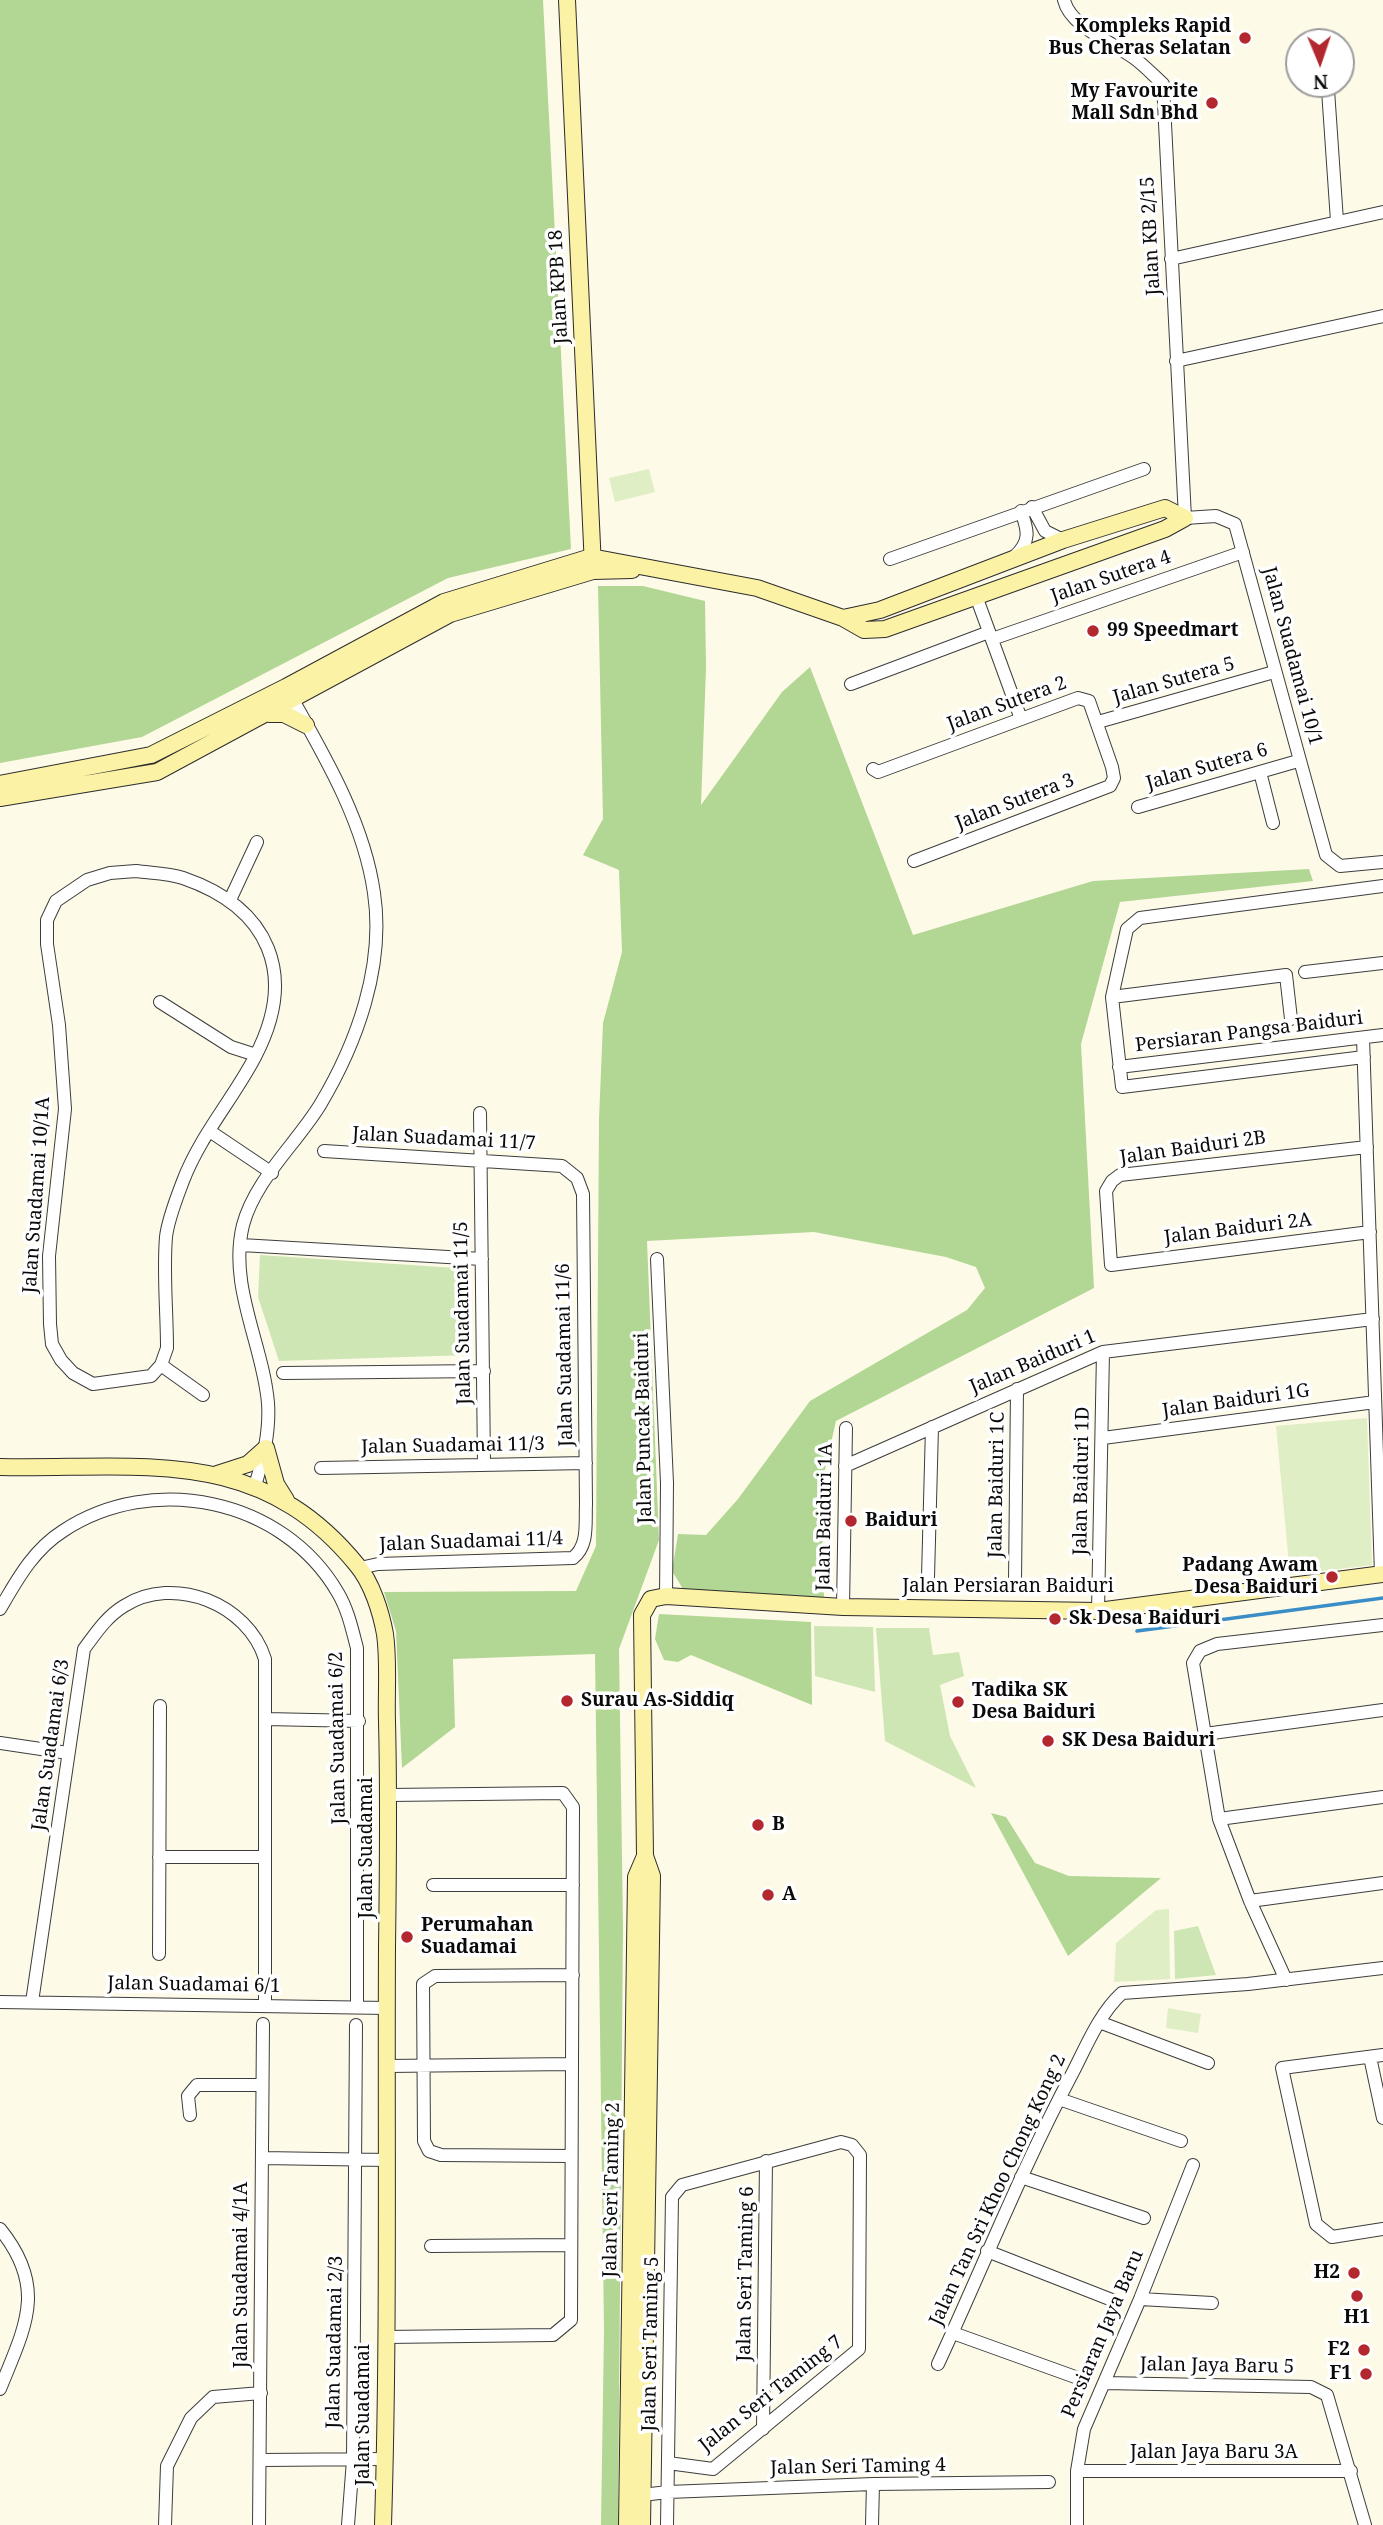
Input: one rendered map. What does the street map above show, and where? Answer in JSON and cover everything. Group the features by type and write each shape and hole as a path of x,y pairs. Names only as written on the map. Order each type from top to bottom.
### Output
{"street":[{"name":"Jalan KPB 18","path":"567,0 592,564"},
{"name":"Jalan KB 2/15","path":"1064,0 1066,9 1084,25 1135,59 1163,84 1185,518"},
{"path":"1329,98 1337,221"},
{"path":"1171,259 1383,212"},
{"path":"1176,361 1383,316"},
{"path":"890,559 1144,469"},
{"name":"Jalan Suadamai 10/1","path":"843,618 880,610 1063,540 1164,508 1185,518"},
{"path":"1027,509 1045,531 1063,540"},
{"path":"1013,559 1024,548 1028,537 1027,509"},
{"name":"Jalan Suadamai 10/1","path":"0,785 150,755 290,694 444,602 592,564 625,561 650,570 757,588 843,618 864,630 885,629 1165,529 1185,518 1216,516 1235,524 1274,671 1292,762 1322,849 1340,866 1383,862"},
{"name":"Jalan Sutera 4","path":"851,684 987,635 1242,552"},
{"name":"Jalan Suadamai 10/1","path":"0,798 157,772 266,715 290,694 318,687 450,614 592,564"},
{"path":"976,596 987,635 1021,719"},
{"name":"Jalan Sutera 5","path":"1098,722 1274,671"},
{"path":"306,725 309,700 318,687"},
{"path":"255,1486 266,1448 268,1403 258,1348 244,1296 241,1245 243,1225 256,1195 338,1075 356,1033 373,968 375,894 366,858 335,776 290,694"},
{"name":"Jalan Sutera 2","path":"873,769 878,772 1078,698 1089,701 1112,766"},
{"path":"266,715 284,714 306,725"},
{"name":"Jalan Sutera 6","path":"1138,807 1292,762"},
{"name":"Jalan Sutera 3","path":"914,861 1110,786 1114,778 1112,766"},
{"path":"1260,772 1273,822"},
{"path":"230,900 257,842"},
{"name":"Jalan Suadamai 10/1A","path":"136,871 181,878 230,900 250,918 266,940 275,971 276,999 256,1055 211,1132 195,1153 166,1235 167,1348 161,1365 151,1376 93,1384 73,1373 52,1344 49,1256 65,1109 59,1025 47,944 47,920 56,901 71,890 110,873 136,871"},
{"path":"1364,1057 1122,1087 1112,997 1127,929 1140,918 1383,886"},
{"path":"1305,972 1383,963"},
{"path":"1112,997 1286,975 1291,1019"},
{"path":"160,1002 221,1041 256,1055"},
{"name":"Persiaran Pangsa Baiduri","path":"1119,1067 1383,1035"},
{"path":"1363,1038 1382,1574"},
{"name":"Jalan Suadamai 11/5","path":"480,1113 484,1465"},
{"path":"211,1132 272,1173"},
{"name":"Jalan Baiduri 2B","path":"1111,1265 1105,1191 1120,1175 1367,1147"},
{"name":"Jalan Suadamai 11/7","path":"324,1151 562,1166"},
{"name":"Jalan Suadamai 11/6","path":"562,1166 577,1178 583,1194 586,1463 585,1542 581,1551"},
{"name":"Jalan Baiduri 2A","path":"1111,1265 1370,1232"},
{"path":"241,1245 482,1259"},
{"name":"Jalan Puncak Baiduri","path":"657,1259 667,1483 666,1596"},
{"name":"Jalan Baiduri 1","path":"845,1466 1103,1352 1373,1319"},
{"name":"Jalan Baiduri 1D","path":"1098,1611 1103,1352"},
{"path":"161,1365 203,1395"},
{"path":"283,1373 484,1371"},
{"name":"Jalan Baiduri 1C","path":"1015,1581 1017,1389"},
{"name":"Jalan Baiduri 1G","path":"1102,1438 1375,1402"},
{"path":"928,1577 932,1427"},
{"name":"Jalan Baiduri 1A","path":"842,1607 846,1428"},
{"path":"217,1474 248,1464 266,1448"},
{"path":"266,1448 276,1484 288,1503"},
{"name":"Jalan Suadamai 11/3","path":"321,1468 586,1463"},
{"name":"Jalan Suadamai","path":"3,1469 164,1468 217,1474 255,1486 288,1503 331,1536 360,1568 376,1602 385,1636 389,1796 383,2525"},
{"name":"Jalan Suadamai 6/2","path":"0,1609 29,1561 61,1532 85,1518 121,1505 165,1498 208,1501 248,1514 280,1533 327,1576 346,1610 357,1648 357,2007"},
{"name":"Jalan Suadamai 11/4","path":"360,1568 378,1564 573,1558 581,1551"},
{"name":"Jalan Persiaran Baiduri","path":"666,1596 842,1607 1098,1611 1382,1574"},
{"name":"Jalan Suadamai 6/3","path":"32,2002 84,1649 114,1613 126,1604 159,1595 188,1595 221,1604 254,1633 265,1659 265,2006"},
{"name":"Jalan Seri Taming 2","path":"627,2525 635,2492 652,1876 645,1856 642,1615 651,1599 666,1596"},
{"path":"1383,1625 1217,1644 1200,1650 1193,1663 1219,1819 1250,1901 1286,1980 1383,1968"},
{"path":"159,1954 160,1706"},
{"path":"1205,1734 1383,1710"},
{"path":"266,1718 359,1721"},
{"path":"0,1743 68,1753"},
{"path":"385,2337 554,2335 571,2320 573,1807 563,1793 389,1796"},
{"path":"1219,1819 1383,1797"},
{"path":"159,1857 265,1857"},
{"path":"1250,1901 1383,1883"},
{"path":"433,1885 573,1885"},
{"path":"571,2156 441,2155 429,2151 425,2141 422,2065 424,1984 435,1976 573,1975"},
{"name":"Jalan Tan Sri Khoo Chong Kong 2","path":"938,2364 987,2251 1059,2099 1099,2022 1117,1998 1122,1993 1286,1980"},
{"name":"Jalan Suadamai 6/1","path":"0,2002 387,2008"},
{"path":"1099,2022 1208,2063"},
{"name":"Jalan Suadamai 4/1A","path":"259,2525 262,2024"},
{"name":"Jalan Suadamai 2/3","path":"348,2525 353,2460 356,2025"},
{"path":"1383,2118 1376,2056 1282,2068 1316,2224 1332,2237 1383,2229"},
{"path":"387,2066 572,2064"},
{"path":"190,2115 188,2096 197,2085 262,2085"},
{"path":"1059,2099 1181,2141"},
{"name":"Jalan Seri Taming 7","path":"668,2463 713,2469 859,2349 860,2155 852,2145 841,2142 766,2161"},
{"path":"261,2158 387,2160"},
{"name":"Jalan Seri Taming 5","path":"667,2525 672,2197 682,2185 766,2161"},
{"name":"Jalan Seri Taming 6","path":"763,2429 766,2161"},
{"name":"Persiaran Jaya Baru","path":"1077,2525 1077,2471 1084,2429 1140,2299 1193,2165"},
{"path":"1021,2177 1144,2218"},
{"path":"0,2229 23,2263 29,2292 26,2325 0,2389"},
{"path":"431,2246 571,2245"},
{"path":"987,2251 1112,2300"},
{"path":"1140,2299 1212,2303"},
{"path":"953,2333 1078,2378"},
{"name":"Jalan Jaya Baru 5","path":"1104,2383 1311,2387 1327,2396 1350,2471"},
{"path":"165,2525 167,2466 191,2418 214,2398 261,2393"},
{"path":"261,2459 385,2459"},
{"name":"Jalan Jaya Baru 3A","path":"1077,2471 1350,2471"},
{"path":"1350,2471 1365,2525"},
{"name":"Jalan Seri Taming 4","path":"635,2492 873,2484 1049,2482"},
{"path":"872,2525 873,2484"},
{"path":"635,2492 642,2525"}],"green space":[{"path":"0,0 543,0 571,549 448,578 142,737 0,763"},
{"path":"649,469 655,492 615,502 609,478"},
{"path":"598,586 643,586 705,601 706,668 701,805 782,692 810,667 913,935 1093,881 1309,869 1313,881 1120,902 1081,1044 1094,1288 836,1421 821,1487 824,1598 683,1589 672,1571 678,1534 706,1535 738,1499 810,1401 967,1310 985,1288 976,1267 946,1257 814,1232 647,1241 659,1540 619,1649 623,1928 618,2525 601,2525 604,2330 595,1654 453,1659 455,1727 402,1768 396,1631 384,1592 576,1591 596,1546 599,1119 603,1023 622,952 619,870 583,855 603,819"},
{"path":"260,1255 471,1269 470,1355 279,1361 258,1297"},
{"path":"1367,1418 1372,1565 1290,1575 1276,1426"},
{"path":"659,1614 811,1622 812,1705 691,1655 678,1662 664,1660 655,1639"},
{"path":"814,1626 873,1627 875,1692 815,1676"},
{"path":"876,1628 929,1628 933,1655 959,1652 964,1676 940,1685 950,1736 976,1788 885,1741"},
{"path":"991,1813 1006,1817 1035,1863 1069,1876 1161,1878 1068,1956"},
{"path":"1169,1909 1170,1979 1114,1982 1116,1943 1156,1910"},
{"path":"1198,1926 1216,1975 1175,1979 1174,1931"},
{"path":"1168,2008 1201,2014 1198,2033 1166,2028"}],"waterway":[{"path":"1137,1631 1383,1598"}],"place":[{"name":"Kompleks Rapid Bus Cheras Selatan","path":"1245,38"},
{"name":"My Favourite Mall Sdn Bhd","path":"1212,103"},
{"name":"99 Speedmart","path":"1093,631"},
{"name":"Baiduri","path":"851,1521"},
{"name":"Padang Awam Desa Baiduri","path":"1332,1577"},
{"name":"Sk Desa Baiduri","path":"1055,1619"},
{"name":"Surau As-Siddiq","path":"567,1701"},
{"name":"Tadika SK Desa Baiduri","path":"958,1702"},
{"name":"SK Desa Baiduri","path":"1048,1741"},
{"name":"B","path":"758,1825"},
{"name":"A","path":"768,1895"},
{"name":"Perumahan Suadamai","path":"407,1937"},
{"name":"H2","path":"1354,2273"},
{"name":"H1","path":"1357,2296"},
{"name":"F2","path":"1364,2350"},
{"name":"F1","path":"1366,2374"}]}
